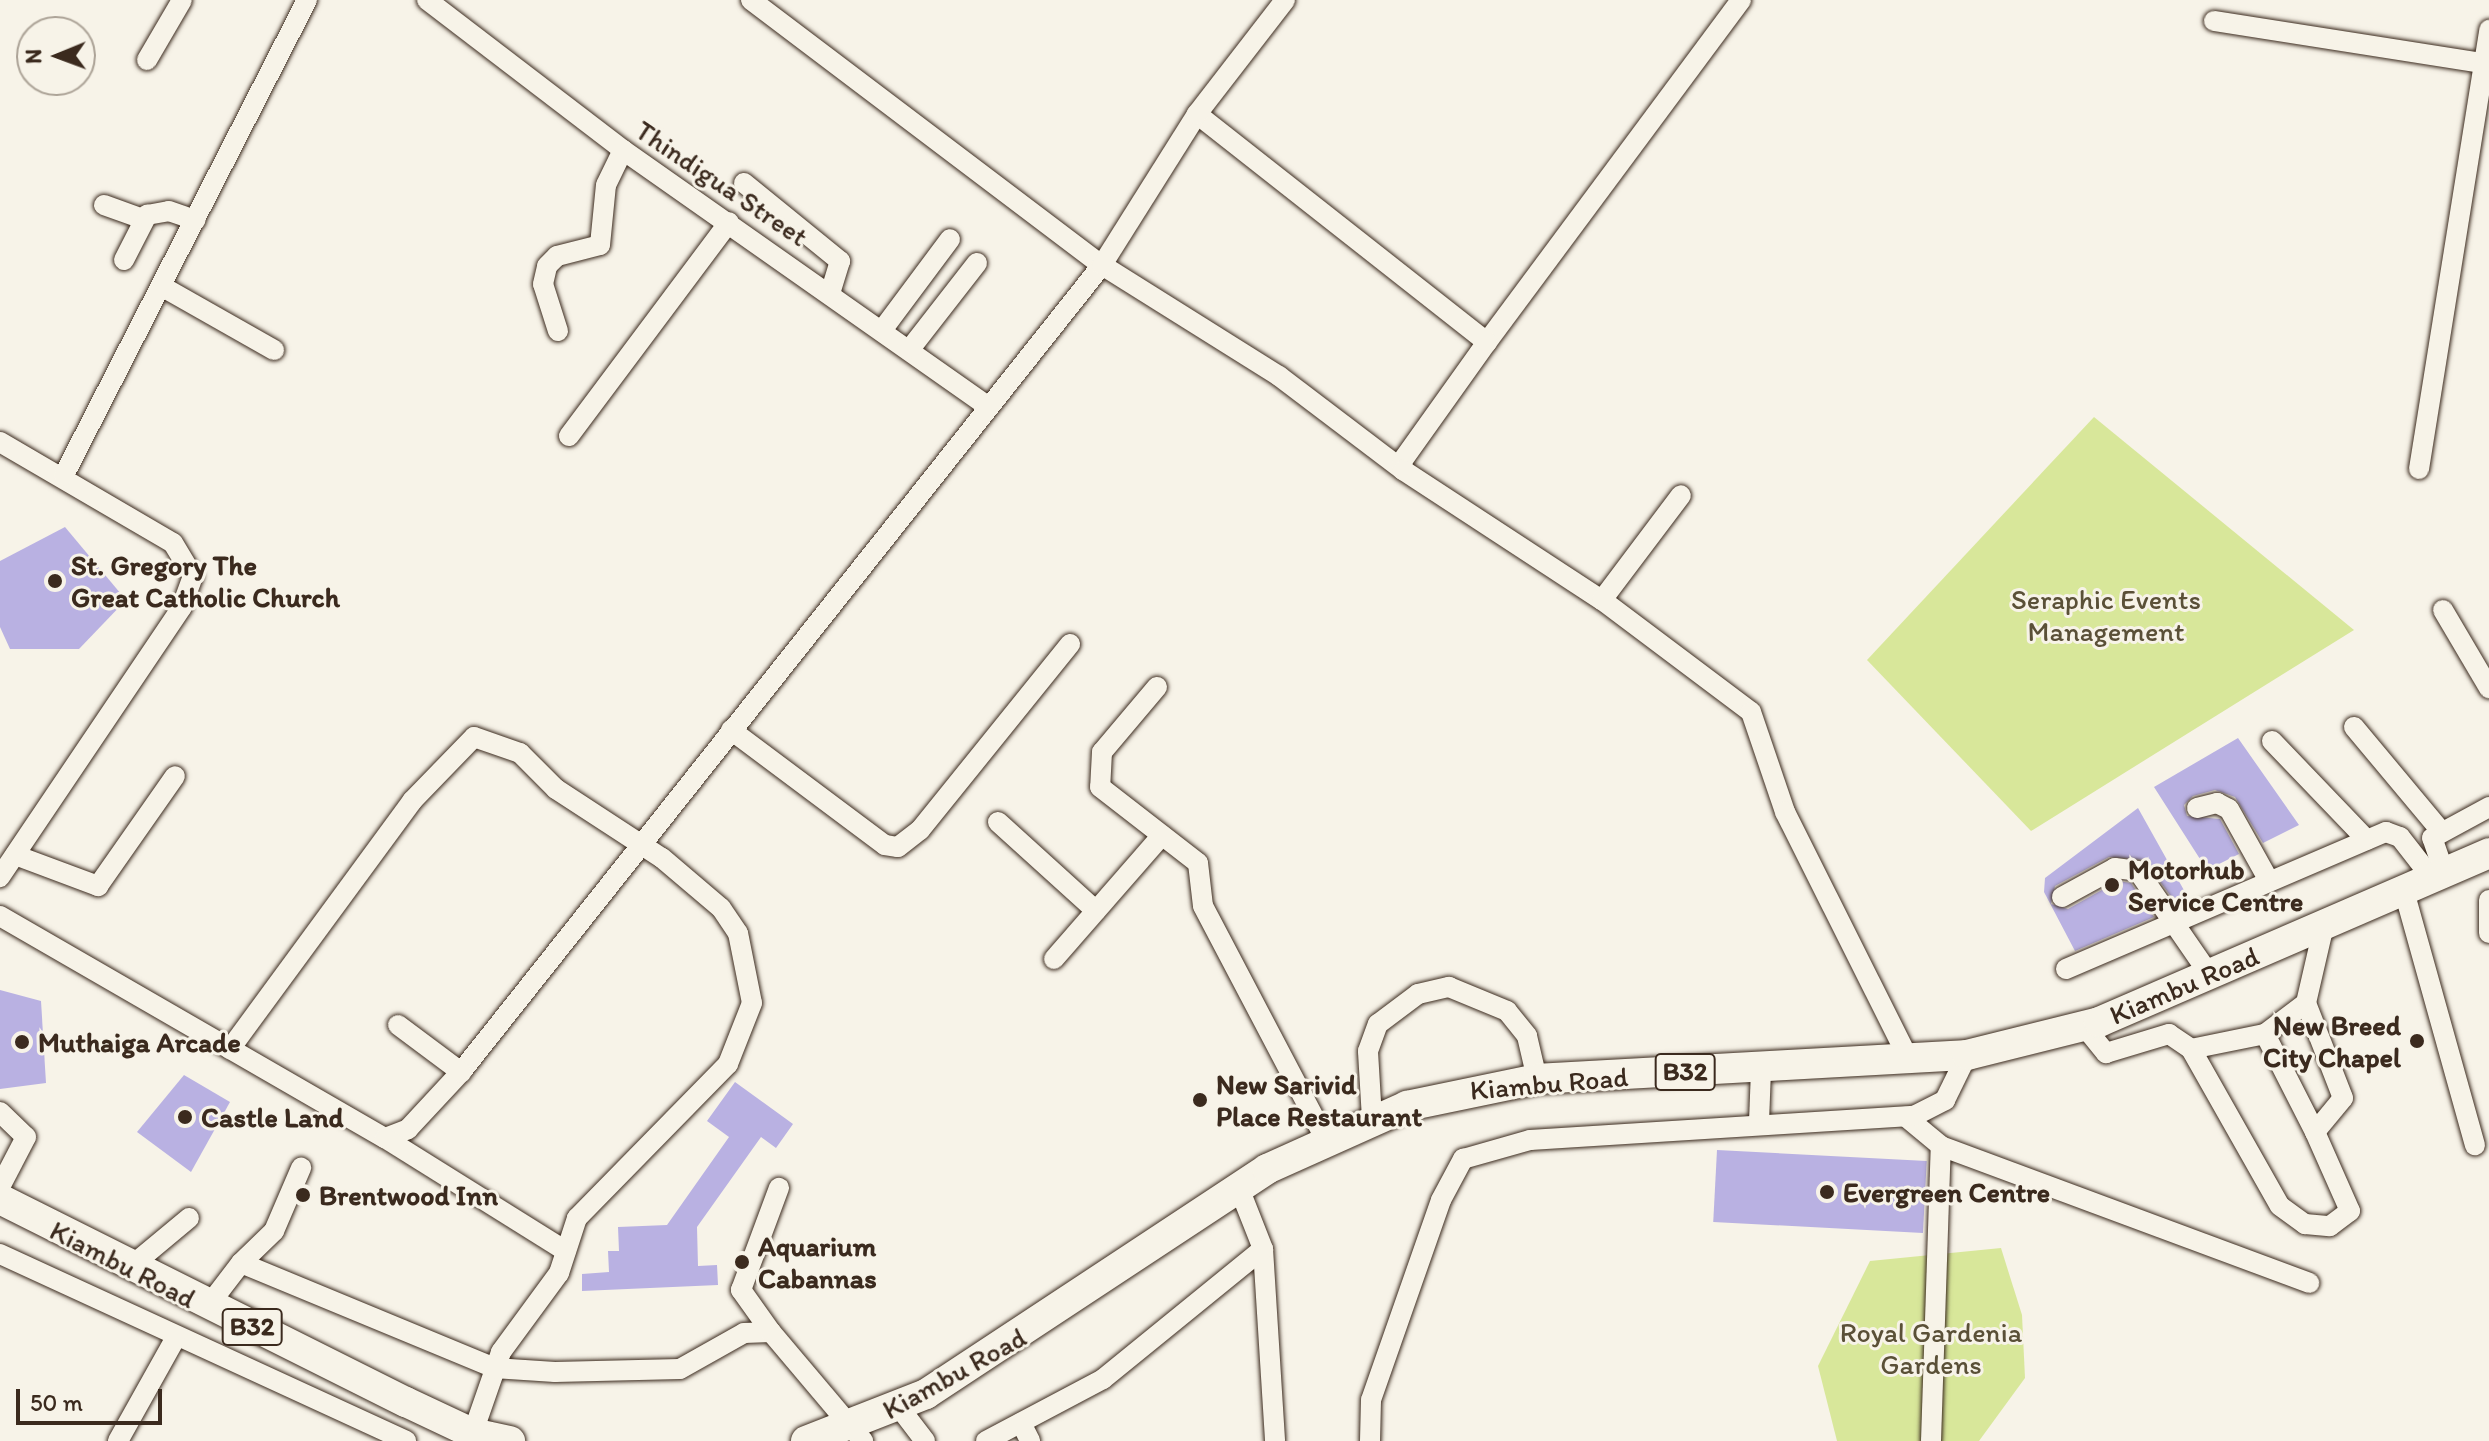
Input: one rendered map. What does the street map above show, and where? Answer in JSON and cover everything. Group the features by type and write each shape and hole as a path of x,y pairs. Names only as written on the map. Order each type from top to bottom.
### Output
{"highway":[{"name":"Kiambu Road","path":"806,1441 857,1434 1007,1347 1239,1188 1325,1138 1452,1091 1537,1079 1910,1062 1967,1055 2084,1026 2489,853"},
{"name":"Kiambu Road","path":"0,1199 129,1268 471,1437 510,1441"}],"street":[{"path":"147,60 182,0"},
{"path":"64,475 307,0"},
{"name":"Thindigua Street","path":"427,0 623,150 831,291 989,407"},
{"path":"751,0 1102,265 1279,376 1403,470 1602,600 1751,712 1785,812 1861,951 1910,1062"},
{"path":"1403,470 1402,461 1487,342 1741,0"},
{"path":"385,1138 423,1118 461,1072 1102,265 1197,114 1279,2"},
{"path":"2214,21 2486,63"},
{"path":"2419,469 2489,30"},
{"path":"1197,114 1487,342"},
{"path":"558,331 543,284 547,266 600,245 606,185 623,150"},
{"path":"744,183 840,261 831,291"},
{"path":"104,205 143,219"},
{"path":"124,260 143,219 162,211 195,220"},
{"path":"569,436 729,222"},
{"path":"883,329 950,239"},
{"path":"910,349 977,263"},
{"path":"161,286 274,350"},
{"path":"0,442 64,475 184,552 193,576 182,607 0,877"},
{"path":"1602,600 1681,495"},
{"path":"2443,610 2489,688"},
{"path":"731,730 885,845 898,847 920,830 1070,644"},
{"path":"1157,687 1102,752 1097,776 1107,796 1198,863 1203,906 1325,1138"},
{"path":"2354,727 2440,830"},
{"path":"230,1049 462,742 500,741 721,908 738,933 751,976 748,1026 728,1064 577,1218 559,1273 494,1368 471,1437"},
{"path":"2272,741 2367,840"},
{"path":"15,855 98,886 175,776"},
{"path":"2197,808 2217,803 2229,809 2269,881"},
{"path":"2438,875 2431,849 2440,830 2489,807"},
{"path":"998,822 1096,911"},
{"path":"2066,969 2386,832 2400,837 2438,875"},
{"path":"1054,959 1162,835"},
{"path":"2062,897 2127,868 2147,880 2177,921 2209,974"},
{"path":"2404,891 2475,1145"},
{"path":"2489,900 2489,933"},
{"path":"0,916 385,1138 566,1251"},
{"path":"2315,1132 2343,1098 2306,1003 2324,925"},
{"path":"1372,1119 1368,1051 1378,1024 1418,994 1449,987 1507,1011 1527,1036 1537,1079"},
{"path":"2191,1049 2265,1034 2306,1003"},
{"path":"398,1025 461,1072"},
{"path":"2084,1026 2106,1053 2169,1034 2191,1049 2280,1206 2305,1224 2330,1226 2350,1211 2315,1132 2265,1034"},
{"path":"1370,1441 1371,1400 1441,1200 1463,1159 1501,1143 1759,1122 1906,1117 1945,1100 1967,1055"},
{"path":"1759,1122 1761,1069"},
{"path":"0,1112 26,1137 0,1187"},
{"path":"1906,1117 1941,1146 2309,1283"},
{"path":"1931,1441 1941,1146"},
{"path":"208,1306 241,1263 274,1231 301,1168"},
{"path":"779,1188 741,1290 771,1332 857,1434"},
{"path":"1239,1188 1263,1249 1275,1441"},
{"path":"129,1268 189,1218"},
{"path":"986,1441 1025,1432 1103,1379 1263,1249"},
{"path":"0,1254 175,1339 406,1441"},
{"path":"241,1263 494,1368 680,1369 744,1333 771,1332"},
{"path":"118,1441 175,1339"},
{"path":"899,1407 925,1441"}],"green space":[{"name":"Seraphic Events Management","path":"2094,417 2354,630 2031,831 1867,660"},
{"name":"Royal Gardenia Gardens","path":"2001,1248 2022,1315 2025,1378 1979,1441 1837,1441 1818,1366 1870,1261"}],"building":[{"name":"St. Gregory The Great Catholic Church","path":"65,527 126,600 79,649 10,649 0,627 0,561"},
{"path":"2238,738 2299,825 2263,843 2235,797 2215,790 2193,796 2184,805 2187,816 2220,819 2239,854 2207,870 2154,787"},
{"name":"Motorhub Service Centre","path":"2138,808 2190,901 2178,906 2144,860 2109,857 2055,886 2051,904 2068,909 2118,881 2131,883 2154,917 2075,951 2044,892 2045,878"},
{"name":"Muthaiga Arcade","path":"0,990 41,1001 46,1083 0,1089"},
{"name":"Castle Land","path":"184,1075 230,1102 191,1172 137,1132"},
{"path":"735,1082 793,1124 776,1148 761,1137 697,1227 698,1266 717,1265 718,1285 582,1291 582,1274 609,1272 608,1251 619,1251 618,1227 667,1225 729,1137 707,1121"},
{"name":"Evergreen Centre","path":"1717,1150 1927,1161 1923,1233 1713,1222"}],"place":[{"name":"St. Gregory The Great Catholic Church","path":"55,581"},
{"name":"Motorhub Service Centre","path":"2112,885"},
{"name":"New Breed City Chapel","path":"2417,1041"},
{"name":"Muthaiga Arcade","path":"22,1042"},
{"name":"New Sarivid Place Restaurant","path":"1200,1100"},
{"name":"Castle Land","path":"185,1117"},
{"name":"Evergreen Centre","path":"1827,1192"},
{"name":"Brentwood Inn","path":"303,1195"},
{"name":"Aquarium Cabannas","path":"742,1262"}]}
